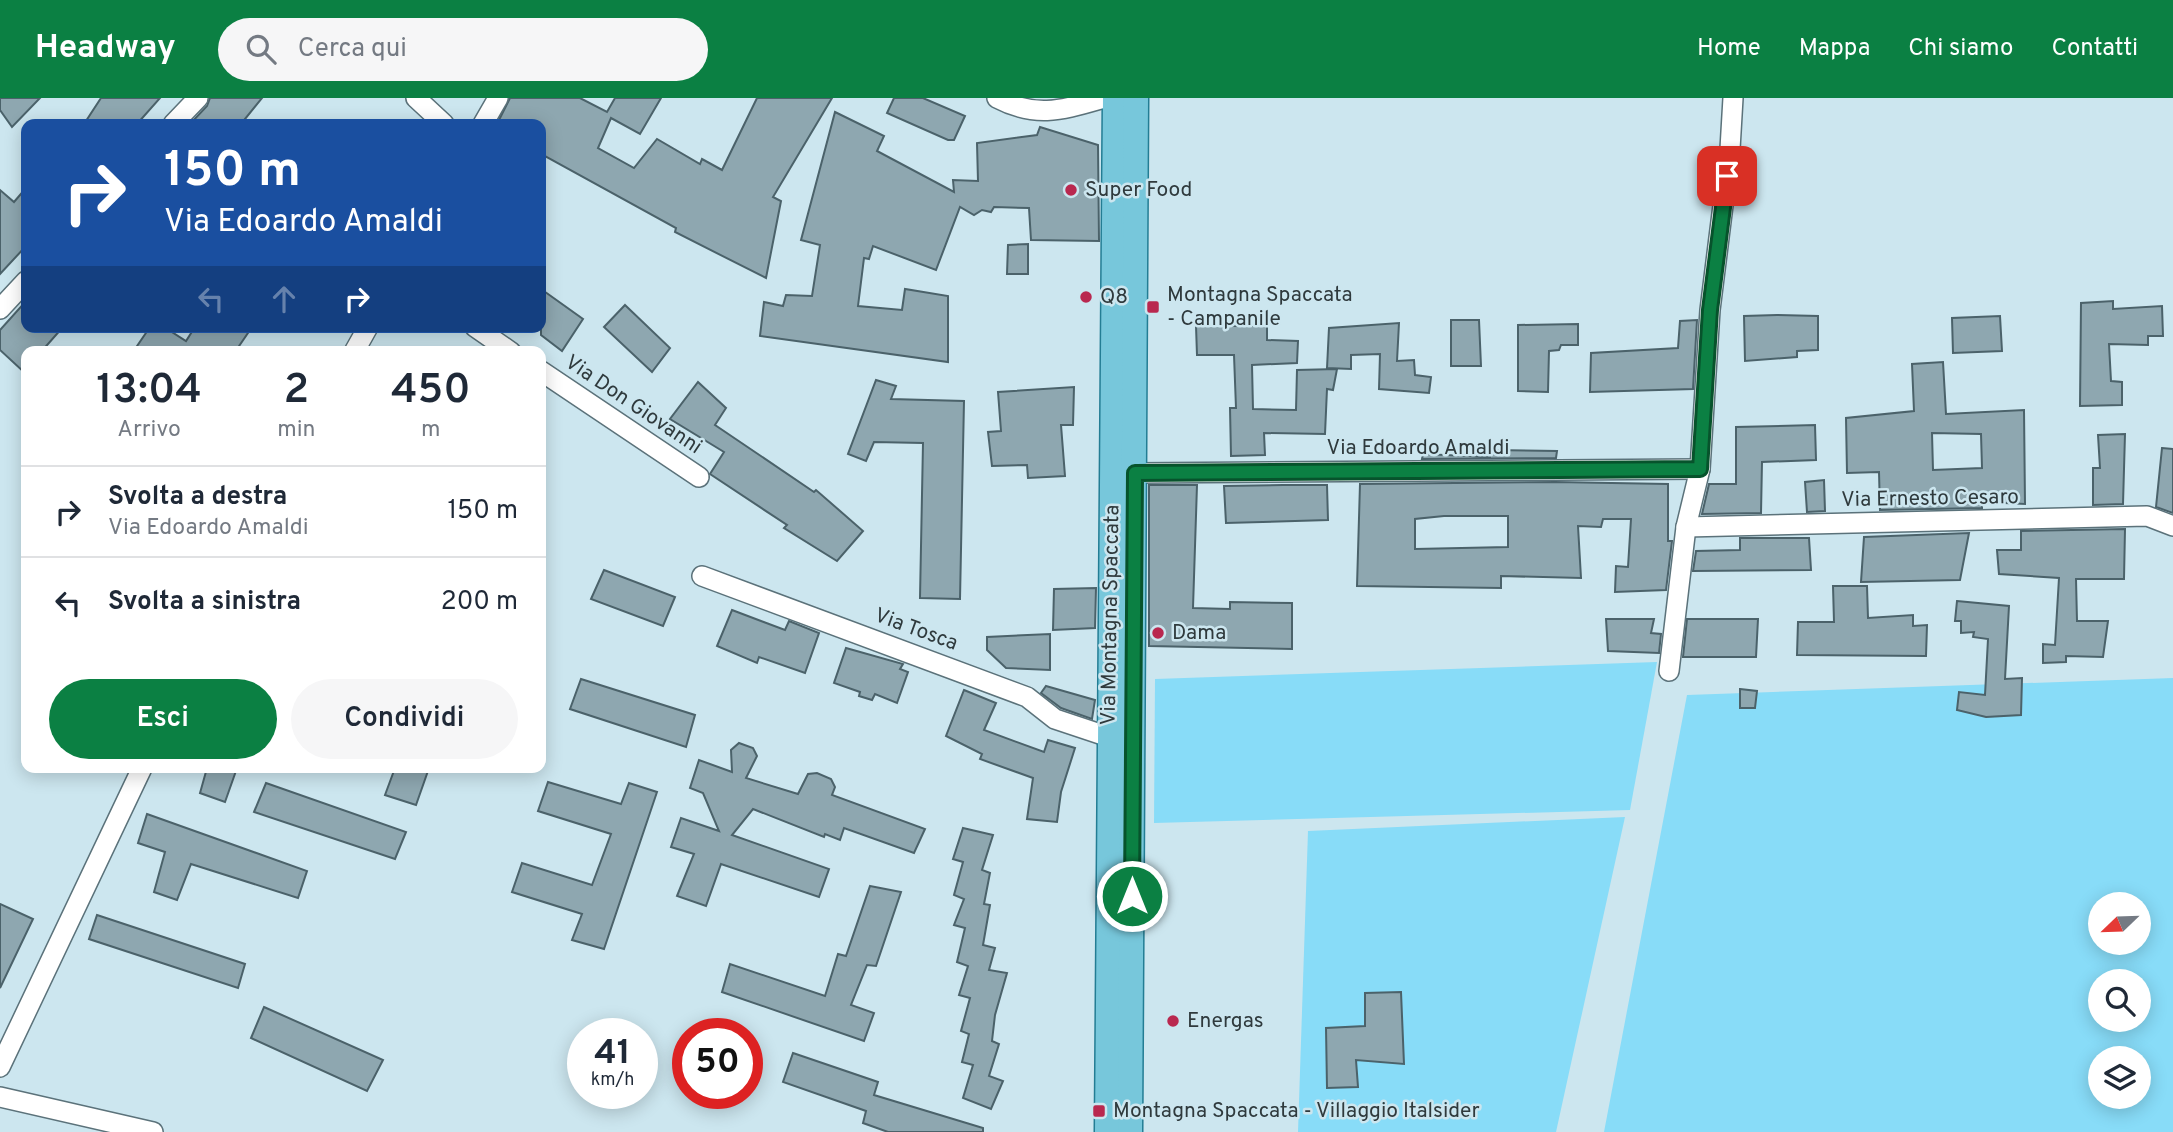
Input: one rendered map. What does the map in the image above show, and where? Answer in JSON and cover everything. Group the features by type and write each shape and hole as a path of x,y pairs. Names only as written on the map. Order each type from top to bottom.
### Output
{"main road":[{"name":"Via Montagna Spaccata","path":"1107,1132 1109,737 1115,372 1115,98"},
{"name":"Via Montagna Spaccata","path":"1130,1132 1136,98"}],"street":[{"path":"178,119 198,98"},
{"path":"416,98 439,119"},
{"path":"486,119 498,98"},
{"path":"997,98 1027,110 1044,113 1104,98"},
{"path":"1669,671 1686,527 1700,469 1710,310 1730,149 1733,98"},
{"path":"0,309 21,286"},
{"path":"484,333 502,346"},
{"name":"Via Don Giovanni","path":"546,374 699,477"},
{"name":"Via Edoardo Amaldi","path":"1135,473 1700,469"},
{"name":"Via Ernesto Cesaro","path":"1686,527 2147,516 2173,526"},
{"name":"Via Tosca","path":"702,576 1027,697 1055,719 1109,737"},
{"path":"0,1067 140,773"},
{"path":"0,1097 153,1132"}],"shaded area":[{"path":"1657,662 1630,810 1154,823 1155,679"},
{"path":"2173,678 2173,1132 1604,1132 1687,695"},
{"path":"1625,817 1556,1132 1298,1132 1308,831"}],"building":[{"path":"0,98 40,98 12,127 0,110"},
{"path":"101,98 160,98 141,119 87,119"},
{"path":"210,98 262,98 245,119 195,119 207,106"},
{"path":"510,98 580,98 607,112 615,98 661,98 640,134 611,118 598,148 634,168 657,139 700,164 702,159 722,170 757,98 832,98 773,197 781,201 766,278 675,232 676,228 546,157 546,119 500,119"},
{"path":"894,98 923,98 965,116 954,140 948,140 887,113"},
{"path":"835,112 884,136 877,151 954,192 953,180 978,181 977,143 1037,135 1040,127 1098,145 1099,241 1031,240 1029,208 994,207 991,212 982,210 974,215 960,207 936,270 873,246 869,259 864,258 858,306 902,310 905,289 948,296 948,362 760,336 764,302 783,306 786,295 812,296 820,245 801,240"},
{"path":"0,190 14,202 21,194 21,251 0,274"},
{"path":"1028,244 1028,274 1007,274 1008,245"},
{"path":"546,293 583,319 562,351 541,335 546,333"},
{"path":"2113,301 2113,309 2162,306 2163,336 2148,336 2148,345 2109,344 2111,381 2122,382 2122,405 2080,406 2081,303"},
{"path":"625,305 670,348 652,372 604,327"},
{"path":"21,307 21,333 58,333 46,346 21,346 21,369 0,350 0,330"},
{"path":"1744,316 1818,316 1818,350 1797,351 1797,357 1745,361"},
{"path":"2000,316 2002,351 1953,353 1952,318"},
{"path":"1451,320 1479,320 1481,366 1451,366"},
{"path":"1697,320 1693,389 1590,392 1591,353 1678,348 1680,321"},
{"path":"1399,323 1397,361 1414,360 1415,375 1431,377 1429,393 1379,389 1380,354 1351,355 1351,369 1327,368 1329,328"},
{"path":"1578,324 1578,345 1561,345 1559,350 1549,351 1548,392 1518,391 1518,325"},
{"path":"1196,326 1267,326 1267,340 1298,341 1297,363 1252,365 1253,409 1296,410 1297,370 1337,369 1333,390 1327,389 1325,434 1264,433 1265,455 1231,456 1230,408 1236,408 1234,355 1197,355"},
{"path":"146,333 173,333 186,341 191,333 248,333 239,346 137,346"},
{"path":"1943,362 1946,414 2024,410 2025,504 1982,502 1982,508 1880,510 1879,472 1847,473 1846,418 1914,411 1912,364","holes":["1932,433 1981,434 1982,468 1933,470"]},
{"path":"876,380 896,386 891,399 964,401 960,599 920,598 923,443 874,442 866,461 848,454"},
{"path":"698,382 726,408 715,425 814,492 816,490 863,531 837,561 784,528 787,525 710,474 724,452 670,419"},
{"path":"1074,387 1073,425 1061,425 1065,476 1028,478 1027,465 992,466 988,432 1001,431 998,392"},
{"path":"1815,425 1816,460 1762,462 1761,513 1702,514 1709,484 1736,484 1736,427"},
{"path":"2125,434 2123,504 2093,505 2093,468 2100,468 2098,435"},
{"path":"2162,448 2173,449 2173,513 2156,507"},
{"path":"1491,450 1557,451 1556,458 1422,459 1423,454 1490,457"},
{"path":"1824,480 1825,511 1807,512 1805,482"},
{"path":"1360,484 1668,484 1668,541 1672,541 1666,590 1615,592 1616,566 1628,567 1631,519 1603,519 1601,527 1578,526 1581,578 1501,576 1501,588 1357,586","holes":["1508,516 1508,547 1415,549 1415,519"]},
{"path":"1149,485 1197,485 1193,608 1230,609 1230,602 1292,603 1292,649 1149,646"},
{"path":"1327,485 1328,520 1226,523 1224,486"},
{"path":"2125,529 2124,579 2076,579 2077,621 2108,621 2103,657 2066,656 2066,662 2043,663 2043,644 2055,645 2059,578 1999,574 1997,550 2021,550 2021,531"},
{"path":"1969,533 1960,580 1861,582 1864,537"},
{"path":"1740,538 1809,538 1811,570 1693,571 1696,551 1740,550"},
{"path":"604,570 675,597 663,626 591,599"},
{"path":"1833,586 1867,586 1868,618 1913,615 1913,626 1927,625 1926,656 1797,655 1798,622 1834,622"},
{"path":"1096,588 1095,628 1053,630 1054,589"},
{"path":"1957,601 2009,606 2005,679 2022,678 2021,715 1986,717 1957,710 1959,692 1985,695 1988,639 1973,637 1974,632 1961,633 1961,621 1955,621"},
{"path":"732,610 785,630 789,621 819,633 805,673 759,657 757,663 717,646"},
{"path":"1606,619 1654,619 1651,633 1661,634 1659,653 1608,651"},
{"path":"1687,619 1758,619 1756,657 1683,657"},
{"path":"1050,634 1050,670 1006,668 987,650 987,637"},
{"path":"846,648 903,664 900,669 908,672 897,703 875,694 872,700 859,696 860,692 834,683"},
{"path":"581,679 695,715 686,747 570,709"},
{"path":"1046,686 1095,700 1092,719 1061,708 1041,693"},
{"path":"1740,689 1757,691 1755,708 1740,708"},
{"path":"964,690 996,703 984,730 1044,752 1048,740 1075,748 1061,792 1057,822 1027,819 1033,778 980,759 982,754 946,736"},
{"path":"739,743 753,748 757,756 746,778 798,794 808,774 817,773 831,779 835,787 832,795 925,829 914,853 844,828 840,840 825,834 824,837 753,809 732,835 829,869 819,897 721,864 706,906 677,896 694,854 671,847 681,818 719,831 703,793 690,788 699,760 732,772 731,750"},
{"path":"206,773 235,773 225,802 200,793"},
{"path":"393,773 427,773 416,805 385,795"},
{"path":"548,782 621,804 629,783 657,792 604,949 572,940 582,914 512,892 522,863 592,885 611,834 538,811"},
{"path":"266,783 406,832 395,859 254,812"},
{"path":"147,814 307,871 298,898 191,864 177,900 154,892 165,852 138,843"},
{"path":"963,828 993,835 982,870 990,873 984,904 990,905 983,945 995,948 989,970 1007,973 995,1015 992,1041 999,1044 989,1076 1003,1081 991,1109 963,1098 973,1065 962,1062 969,1034 961,1031 970,998 959,995 968,966 957,962 965,928 954,925 964,899 954,895 963,862 953,859"},
{"path":"870,886 901,892 876,966 867,965 851,1005 874,1013 864,1041 722,992 730,964 825,996 838,954 846,956"},
{"path":"0,904 33,919 0,988"},
{"path":"97,915 245,964 238,988 89,939"},
{"path":"1401,992 1404,1064 1356,1060 1358,1087 1327,1088 1326,1028 1365,1026 1365,993"},
{"path":"264,1007 383,1060 367,1091 251,1038"},
{"path":"793,1053 878,1082 874,1095 983,1128 983,1132 888,1132 863,1123 866,1111 783,1082"}],"place":[{"name":"Super Food","path":"1071,190"},
{"name":"Q8","path":"1086,297"},
{"name":"Montagna Spaccata - Campanile","path":"1153,307"},
{"name":"Dama","path":"1158,633"},
{"name":"Energas","path":"1173,1021"},
{"name":"Montagna Spaccata - Villaggio Italsider","path":"1099,1111"}],"route":[{"path":"1132,896 1135,473 1700,469 1710,310 1727,176"}]}
